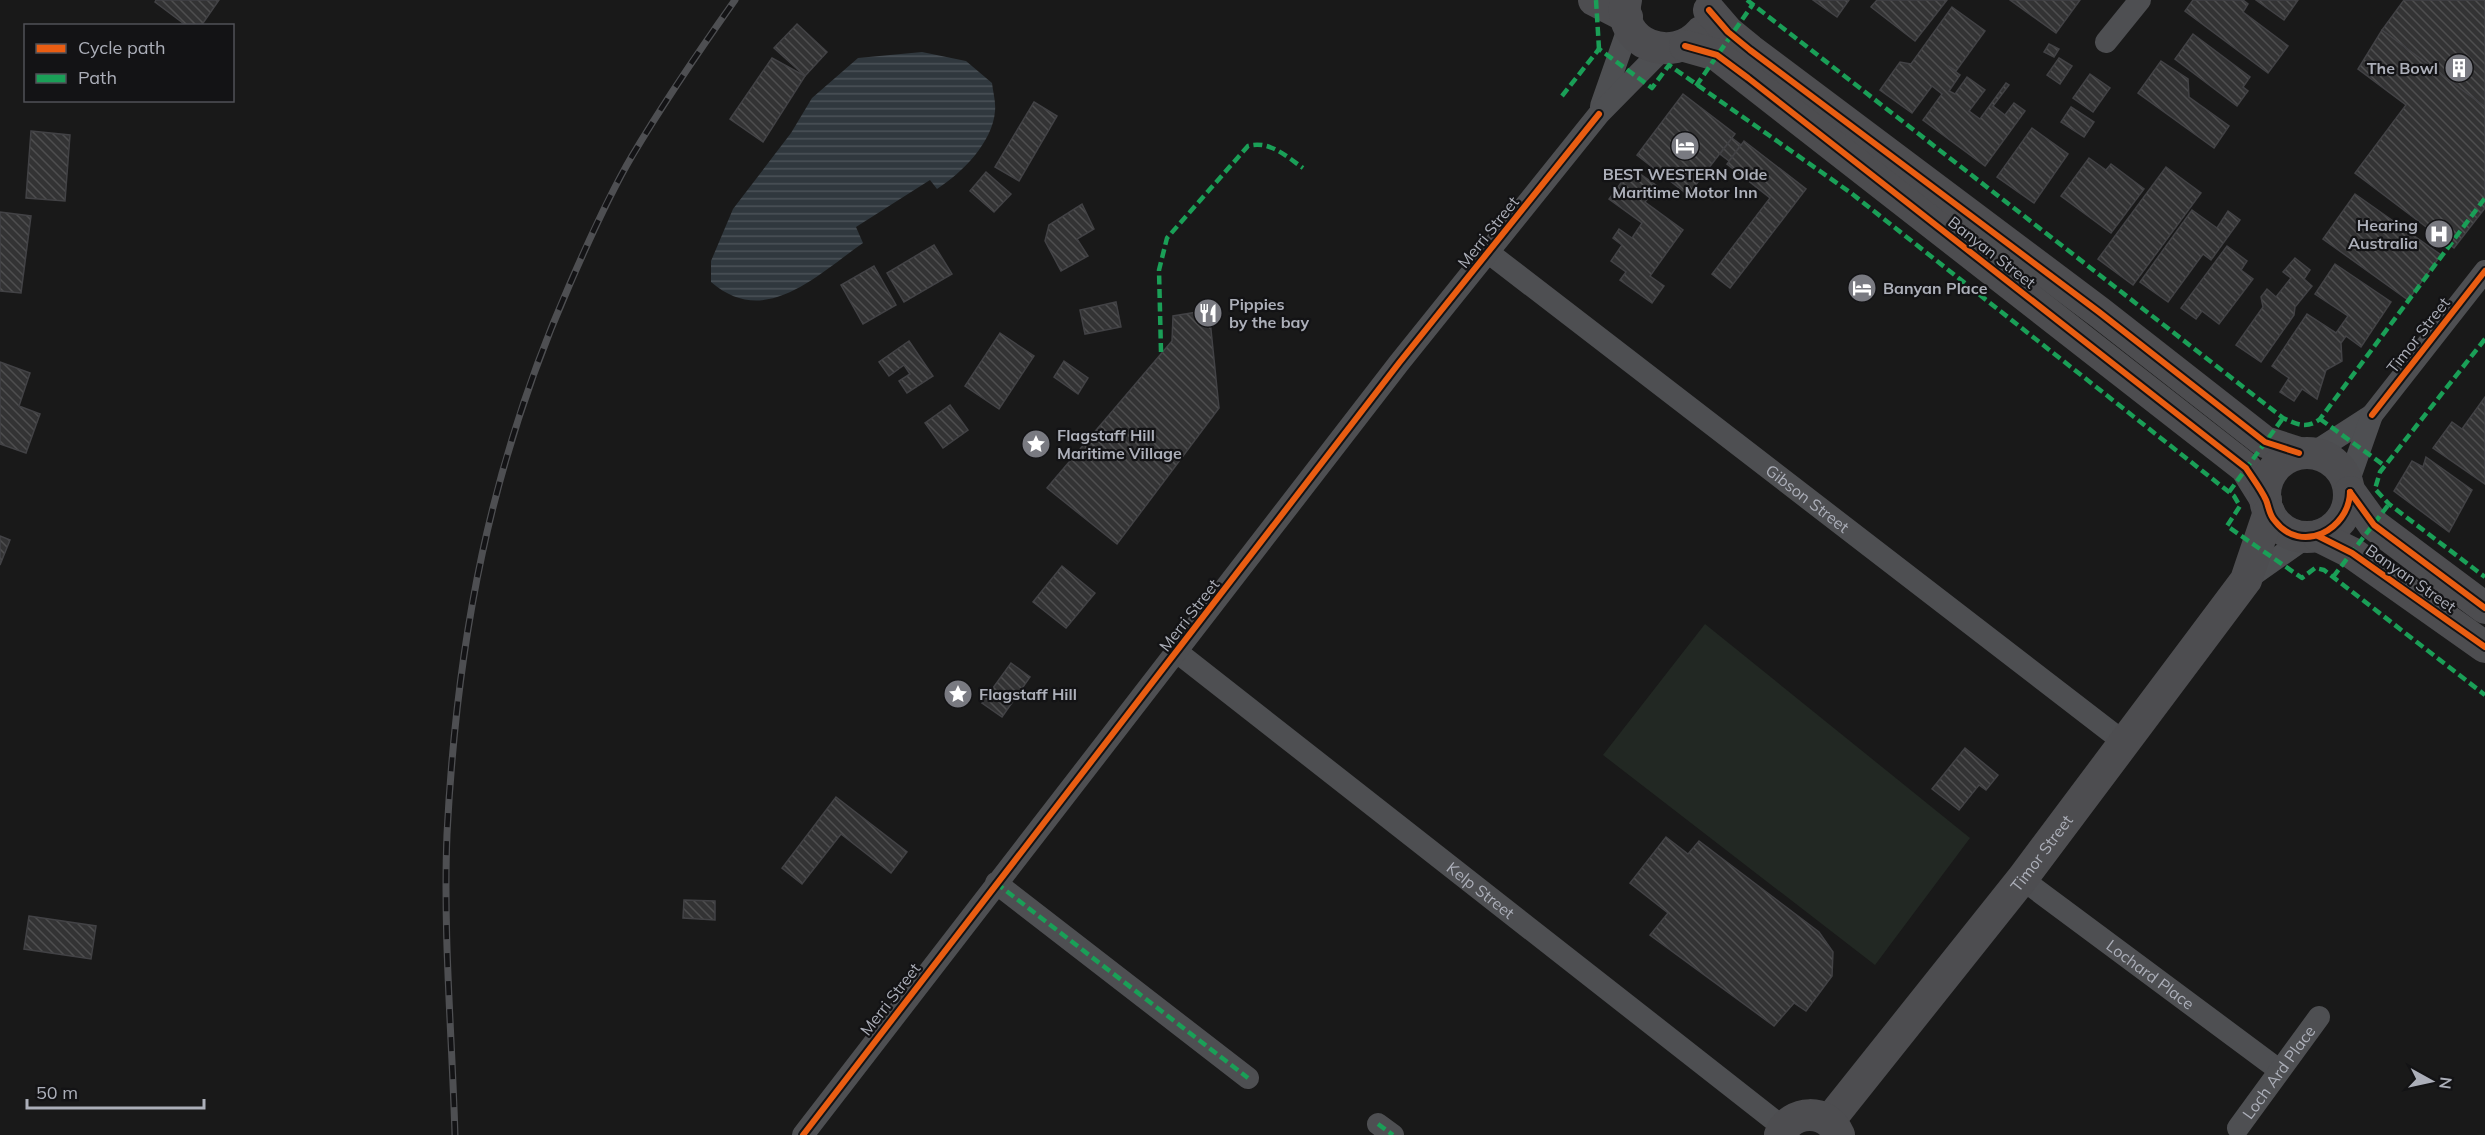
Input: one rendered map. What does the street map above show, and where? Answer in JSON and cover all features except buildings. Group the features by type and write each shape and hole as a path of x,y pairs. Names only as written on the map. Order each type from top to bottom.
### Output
{"street":[{"name":"Banyan Street","path":"1594,0 1628,14 1643,41 1718,55 1733,66 2246,468 2267,506"},
{"path":"2106,42 2140,0"},
{"name":"Banyan Street","path":"1709,5 1728,32 1750,50 2099,312 2265,442 2306,453"},
{"path":"1674,48 1702,31 1709,5"},
{"name":"Merri Street","path":"1599,114 1628,14"},
{"name":"Merri Street","path":"803,1135 1399,363 1489,254 1599,114 1674,48"},
{"name":"Gibson Street","path":"1489,254 2125,744"},
{"name":"Timor Street","path":"2349,487 2372,416 2485,271"},
{"path":"2079,336 2099,312"},
{"name":"Timor Street","path":"2306,453 2372,416"},
{"path":"2306,453 2335,462 2349,487 2349,501 2342,519 2328,532 2312,536 2284,530 2267,506 2266,490 2273,470 2289,457 2306,453"},
{"name":"Banyan Street","path":"2349,487 2373,525 2485,608"},
{"name":"Timor Street","path":"2246,580 2267,506"},
{"name":"Banyan Street","path":"2312,536 2352,553 2485,647"},
{"name":"Timor Street","path":"1834,1128 2125,744 2246,580 2312,536"},
{"name":"Kelp Street","path":"1177,652 1782,1132"},
{"name":"Lochard Place","path":"2022,879 2279,1070"},
{"path":"996,883 1248,1078"},
{"name":"Loch Ard Place","path":"2238,1128 2319,1017"},
{"path":"1782,1132 1800,1116 1820,1116 1834,1128"}],"shaded area":[{"path":"922,52 966,61 992,83 995,101 993,123 975,156 937,189 930,180 856,227 863,243 809,282 790,292 771,299 751,300 731,295 711,282 711,261 733,209 791,133 812,98 858,58"},
{"path":"1705,624 1970,838 1875,965 1603,755"}],"railway":[{"path":"455,1135 447,947 447,834 459,691 469,622 498,487 541,353 576,269 607,204 632,156 657,116 735,0"}],"marked path":[{"path":"1596,0 1599,49"},
{"path":"1747,0 2283,418 2298,424 2307,425 2320,419 2485,198"},
{"path":"1696,86 1753,4"},
{"path":"1562,96 1599,49 1652,88 1669,65 1851,193 2234,496 2240,506 2227,526 2302,578 2315,568 2324,570 2485,695"},
{"path":"1161,352 1159,270 1167,238 1248,146 1270,147 1303,168"},
{"path":"2485,339 2380,472 2375,489 2389,504 2485,577"},
{"path":"2229,492 2283,418"},
{"path":"2320,419 2385,466"},
{"path":"2333,577 2389,504"},
{"path":"996,883 1248,1078"},
{"path":"1378,1124 1393,1135"}],"cycle path":[{"path":"1709,10 1728,32 1750,50 2099,312 2265,442 2299,453"},
{"path":"1685,46 1717,55 1748,78 2246,468 2264,496 2273,519 2286,531 2298,536 2310,537 2322,534 2342,517 2348,506 2350,492"},
{"path":"803,1135 1399,363 1599,114"},
{"path":"2372,415 2485,271"},
{"path":"2350,492 2374,525 2485,608"},
{"path":"2318,536 2352,553 2485,647"}],"place":[{"name":"The Bowl","path":"2459,68"},
{"name":"BEST WESTERN Olde Maritime Motor Inn","path":"1685,146"},
{"name":"Hearing Australia","path":"2439,234"},
{"name":"Banyan Place","path":"1862,288"},
{"name":"Pippies by the bay","path":"1208,313"},
{"name":"Flagstaff Hill Maritime Village","path":"1036,444"},
{"name":"Flagstaff Hill","path":"958,694"}]}
